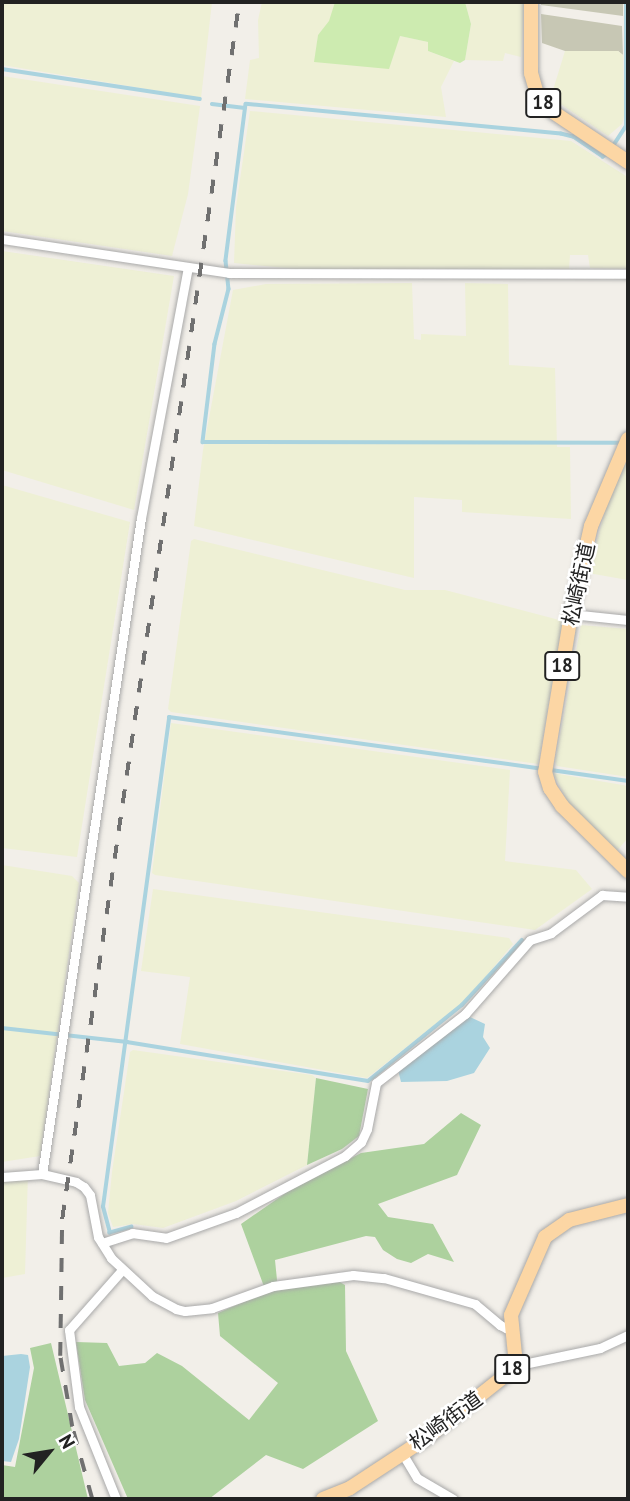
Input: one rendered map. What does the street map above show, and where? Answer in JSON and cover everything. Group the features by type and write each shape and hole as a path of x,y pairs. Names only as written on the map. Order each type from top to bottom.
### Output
{"main road":[{"name":"18","path":"531,2 531,74 537,94 553,112 628,162"},
{"name":"松崎街道","path":"628,439 591,526 571,614 545,772 550,788 562,806 628,871"},
{"name":"18","path":"514,1366 510,1325 524,1282 545,1237 569,1220 628,1205"},
{"name":"松崎街道","path":"323,1499 351,1488 454,1418 514,1366"}],"street":[{"path":"2,239 243,274 628,274"},
{"path":"42,1174 141,518 188,268"},
{"path":"571,614 628,620"},
{"path":"102,1242 132,1233 166,1238 236,1213 345,1156 361,1142 367,1129 376,1083 465,1014 530,940 551,933 602,895 628,897"},
{"path":"2,1177 42,1174 76,1182 85,1187 90,1195 95,1227 121,1270 164,1304 185,1311 212,1308 273,1286 353,1275 384,1278 475,1304 500,1325 506,1328 510,1325"},
{"path":"116,1499 79,1407 69,1330 121,1270"},
{"path":"514,1366 600,1348 628,1335"},
{"path":"402,1453 416,1478 453,1499"}],"shaded area":[{"path":"2,2 212,2 201,98 2,65"},
{"path":"262,2 335,2 330,21 318,35 315,62 400,36 428,42 428,51 454,61 441,87 446,117 245,99 250,60 259,58 258,20"},
{"path":"465,2 524,2 521,57 505,53 503,61 465,60 471,24"},
{"path":"541,2 623,2 623,16 541,5"},
{"path":"541,14 622,26 623,55 618,51 565,51 542,43"},
{"path":"565,51 618,51 623,55 624,116 622,124 608,136 556,101 553,90"},
{"path":"2,76 200,106 188,194 172,256 2,231"},
{"path":"250,111 571,141 626,176 626,269 590,268 588,255 570,255 569,269 296,269 234,263 236,207"},
{"path":"2,251 174,276 134,510 2,470"},
{"path":"412,283 414,339 421,340 421,334 466,336 465,283 508,284 509,365 555,368 557,447 570,447 571,519 462,512 462,500 414,497 414,578 194,526 203,450 233,290 266,284"},
{"path":"628,458 628,580 588,573 606,508"},
{"path":"2,485 130,522 77,857 2,848"},
{"path":"194,539 405,590 445,590 563,621 538,764 171,712 168,709 191,541"},
{"path":"581,625 628,629 628,777 557,766 555,762"},
{"path":"171,723 510,770 505,861 576,870 592,889 535,930 155,875 152,873"},
{"path":"553,773 628,786 628,838 615,853 570,806"},
{"path":"2,865 72,876 79,883 40,1156 2,1162"},
{"path":"153,889 509,938 513,944 466,1000 367,1078 180,1044 190,977 141,971"},
{"path":"133,1050 312,1075 316,1078 307,1165 236,1201 163,1228 133,1224 113,1227 108,1213 112,1172 130,1052"},
{"path":"28,1173 25,1274 2,1278 2,1177"}],"green space":[{"path":"335,2 465,2 471,24 465,60 460,63 428,51 428,42 400,36 389,69 314,62 318,35 329,21"},
{"path":"316,1078 368,1089 359,1136 342,1149 307,1165"},
{"path":"461,1113 481,1125 457,1175 378,1204 388,1217 433,1224 454,1262 428,1254 411,1263 397,1259 383,1250 375,1237 366,1236 275,1260 278,1290 338,1281 345,1285 346,1351 378,1421 303,1469 266,1455 209,1499 128,1499 85,1400 76,1342 107,1343 119,1366 145,1363 157,1353 182,1366 249,1420 278,1383 220,1336 218,1313 266,1292 241,1224 290,1190 361,1153 424,1144"},
{"path":"51,1343 88,1499 2,1499 2,1465 15,1467 34,1368 30,1348"}],"water":[{"path":"470,1017 485,1024 483,1037 490,1048 474,1073 447,1081 401,1082 398,1070"},
{"path":"28,1355 30,1367 19,1439 11,1462 2,1461 2,1356"}],"waterway":[{"path":"613,146 626,126 626,2"},
{"path":"2,69 200,99"},
{"path":"212,104 245,108"},
{"path":"609,153 603,157 573,137 561,134 246,104 226,261 229,289 215,344 203,442 621,443"},
{"path":"132,1227 110,1233 103,1207 169,717 543,769"},
{"path":"551,770 628,781"},
{"path":"2,1028 127,1042 368,1081 462,1005 522,940"}],"railway":[{"path":"92,1499 72,1427 60,1356 62,1219 239,2"}]}
